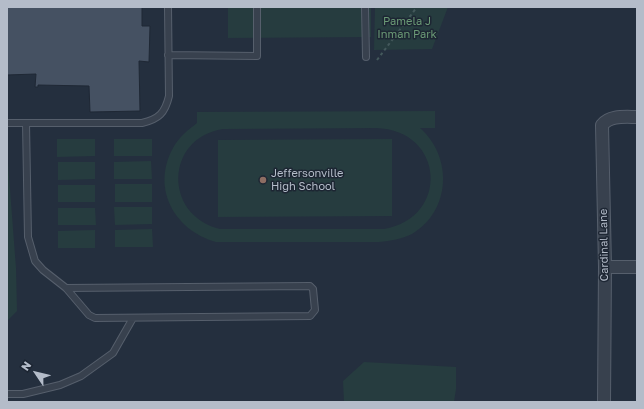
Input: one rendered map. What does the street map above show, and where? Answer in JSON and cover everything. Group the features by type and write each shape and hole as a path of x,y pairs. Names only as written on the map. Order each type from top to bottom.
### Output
{"street":[{"name":"Cardinal Lane","path":"604,402 605,267 602,125 608,119 637,117"},
{"path":"605,267 637,267"}],"lane":[{"path":"7,123 142,122 152,120 160,115 166,107 169,96 168,7"},
{"path":"168,55 257,56 257,7"},
{"path":"365,7 366,57"},
{"path":"26,123 28,236 35,261 43,270 66,288 89,315 95,318 310,316 315,310 313,289 310,286 303,285 66,288"},
{"path":"7,394 23,394 60,385 81,376 112,353 133,318"}],"path":[{"path":"377,60 417,7"}],"green space":[{"path":"228,7 371,7 371,37 228,38"},
{"name":"Pamela J Inman Park","path":"375,7 448,7 432,49 374,50"},
{"path":"435,111 435,128 420,128 431,140 438,154 442,168 443,183 440,198 434,212 425,224 412,234 392,240 379,242 216,242 201,236 188,228 178,218 170,206 166,192 165,178 167,163 178,140 197,123 197,112","holes":["376,128 399,132 416,143 426,158 431,175 429,193 420,209 405,222 384,229 220,229 201,221 188,209 181,194 178,177 182,161 190,146 204,135 223,129"]},
{"path":"57,139 95,139 95,156 57,157"},
{"path":"114,139 152,139 152,156 114,156"},
{"path":"392,139 392,216 218,217 218,140"},
{"path":"7,150 16,268 17,311 7,321"},
{"path":"151,161 152,179 114,179 114,162"},
{"path":"58,162 95,162 95,179 58,180"},
{"path":"115,184 152,184 152,202 115,202"},
{"path":"58,185 95,185 95,202 58,202"},
{"path":"114,207 152,207 152,224 115,225"},
{"path":"58,208 95,208 96,225 58,225"},
{"path":"152,229 153,247 115,247 115,230"},
{"path":"95,230 95,248 58,248 58,231"},
{"path":"364,362 456,367 456,389 454,402 344,402 343,381"}],"building":[{"path":"7,7 142,7 142,26 150,26 149,62 139,61 140,111 90,112 89,86 38,85 38,87 35,87 36,74 7,75"}],"place":[{"name":"Jeffersonville High School","path":"263,180"}]}
